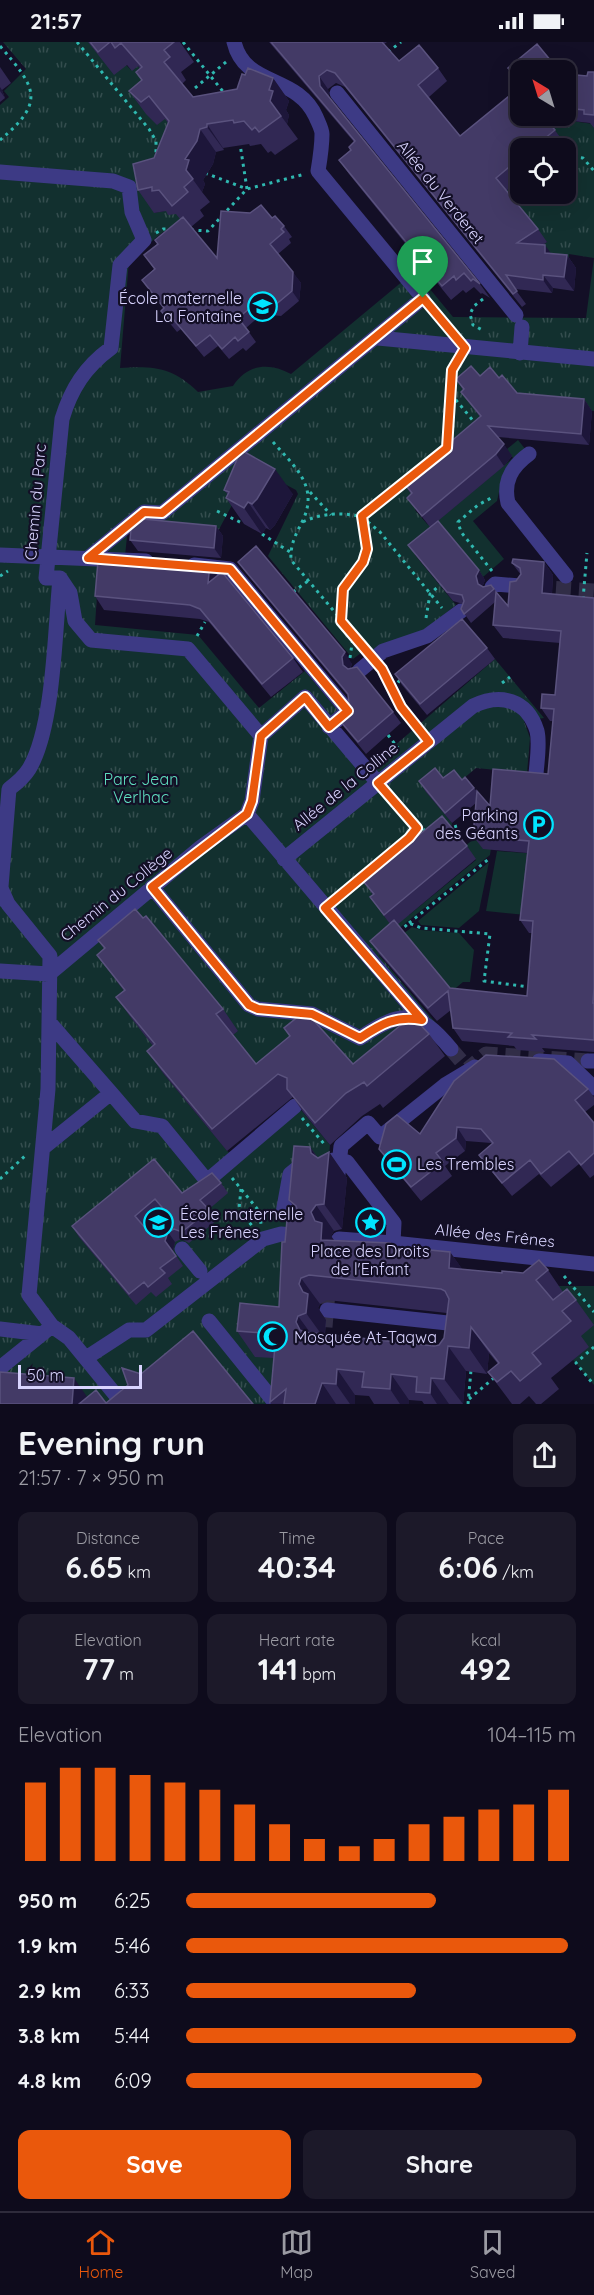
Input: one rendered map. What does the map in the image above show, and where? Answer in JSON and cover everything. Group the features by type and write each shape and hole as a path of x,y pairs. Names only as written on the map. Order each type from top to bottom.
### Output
{"street":[{"path":"88,558 144,512 162,513 378,338 423,298 318,171 322,132 314,113 300,93 248,69 236,47"},
{"name":"Allée du Verderet","path":"337,93 496,288 519,321 520,353"},
{"path":"0,172 113,181 129,187 132,212 144,240"},
{"name":"Chemin du Parc","path":"60,578 46,578 62,420 67,402 83,373 111,348 120,265 144,240"},
{"path":"378,338 594,359"},
{"path":"529,454 520,460 509,474 504,489 508,503 516,517 566,576"},
{"path":"0,555 30,558 48,555 230,569 348,711 329,727"},
{"path":"60,578 70,593 75,621 91,640 188,649 261,736"},
{"path":"47,1330 28,1295 36,1150 50,1048 48,1022 50,956 8,904 0,890 9,789 28,771 35,757 47,710 60,578"},
{"path":"493,586 520,586"},
{"path":"354,666 375,658 383,651 427,636 456,615"},
{"path":"378,783 305,697 261,736 252,801 247,814 422,1020 433,1028 451,1048"},
{"name":"Allée de la Colline","path":"287,863 378,783 473,706 493,699 510,700 531,720 537,732 536,774"},
{"name":"Chemin du Collège","path":"49,974 152,887 247,814"},
{"path":"152,887 249,1005 258,1009 312,1014 360,1038 383,1022 410,1018 422,1020"},
{"path":"0,971 49,974"},
{"path":"48,1022 135,1121 162,1126 207,1181 298,1111"},
{"path":"338,1174 341,1146 368,1123 380,1137 446,1085 491,1058"},
{"path":"524,1060 568,1063 594,1088"},
{"path":"36,1150 111,1093"},
{"path":"283,1213 290,1174 303,1162 323,1159 347,1162 394,1223 393,1243"},
{"path":"86,1358 129,1330 146,1330 263,1239 281,1234 306,1236"},
{"name":"Allée des Frênes","path":"339,1239 594,1264"},
{"path":"182,1249 200,1271"},
{"path":"327,1310 457,1324 454,1353"},
{"path":"209,1321 276,1404"},
{"path":"0,1329 47,1330 69,1338 123,1404"},
{"path":"0,1368 47,1330"}],"path":[{"path":"77,42 149,129 156,141 156,155 153,162"},
{"path":"183,42 211,76 228,102"},
{"path":"382,57 401,42"},
{"path":"0,46 26,77 31,99 27,113 0,140"},
{"path":"195,88 211,76 236,47"},
{"path":"240,144 247,189"},
{"path":"156,155 165,157"},
{"path":"576,157 584,158 594,171"},
{"path":"185,230 208,231 247,189 318,171"},
{"path":"205,173 247,189"},
{"path":"144,240 163,229 174,229"},
{"path":"493,332 483,331 473,325 470,314 474,306 496,288"},
{"path":"423,298 465,348 452,370 447,448 454,442"},
{"path":"451,394 476,425 468,431"},
{"path":"264,431 296,470 308,491 331,515"},
{"path":"362,516 413,476"},
{"path":"493,586 491,569 461,532 458,522 504,489"},
{"path":"308,491 308,509 296,531 290,552 291,560 353,637 375,658 391,682 401,707 429,742"},
{"path":"217,511 244,524"},
{"path":"302,522 313,517 331,515 362,516 380,532 456,615"},
{"path":"341,621 343,589 363,562 367,549 362,516"},
{"path":"262,534 290,552"},
{"path":"582,609 587,553"},
{"path":"293,592 308,581"},
{"path":"583,597 594,598"},
{"path":"353,637 354,666"},
{"path":"378,783 417,828 436,832 457,825"},
{"path":"325,908 409,838 417,828"},
{"path":"393,936 490,858"},
{"path":"409,923 421,927 490,934 483,981 531,987"},
{"path":"298,1111 325,1144"},
{"path":"0,1179 36,1150"},
{"path":"223,1167 259,1211"},
{"path":"241,1189 239,1209 263,1239"},
{"path":"549,1259 594,1312"},
{"path":"594,1347 576,1363 594,1385"},
{"path":"468,1404 471,1367"},
{"path":"469,1399 503,1370"}],"green space":[{"name":"Parc Jean Verlhac","path":"3,42 103,42 131,70 138,66 158,90 167,115 155,126 168,116 181,131 154,213 176,209 186,220 168,232 163,232 129,260 120,368 143,367 162,370 180,377 198,392 233,386 245,373 259,367 275,368 291,374 415,271 453,317 586,318 594,258 594,411 526,405 492,425 415,510 427,524 442,532 415,555 456,605 421,633 365,657 361,653 353,659 268,556 298,494 296,490 262,472 240,490 217,533 128,526 124,566 99,564 95,625 198,635 259,708 305,671 339,712 331,718 371,766 495,659 544,718 524,721 530,738 527,773 476,768 451,789 426,791 452,823 451,829 373,895 400,936 379,955 440,1028 369,1086 272,1086 231,1036 238,1031 127,995 170,1067 163,1073 229,1153 301,1110 330,1145 327,1173 282,1359 290,1404 0,1404 0,105 9,97 4,91 26,69"},
{"path":"576,122 593,124 594,258 569,254 569,260 539,258 540,247 547,242 515,204 576,204 576,138 555,138 550,126 576,126"},
{"path":"510,188 510,198 505,192"},
{"path":"518,440 526,450 501,483 497,501 473,521 504,559 483,577 435,523 513,458 507,449"},
{"path":"475,838 491,848 490,855 392,934 344,928 409,841 409,915 476,860 465,846"},
{"path":"497,851 538,854 526,915 486,911"},
{"path":"489,862 479,911 459,928 421,925 418,921"},
{"path":"412,927 421,930 459,933 474,950 470,982 463,982 451,992 403,934"},
{"path":"557,1286 594,1286 594,1385 573,1360 588,1347 580,1337"}],"building":[{"path":"90,42 110,42 98,52"},
{"path":"111,42 174,42 164,50 170,57 164,62 193,97 237,89 242,74 245,75 248,68 273,78 269,90 273,91 270,101 281,116 259,132 255,127 252,130 244,121 234,123 233,120 207,124 207,127 200,129 197,141 185,159 189,160 186,170 193,179 184,187 188,192 172,206 159,190 152,191 152,187 138,190 133,164 154,158 169,121 149,96 141,102 129,91 142,80 136,72 142,67 121,43 115,48"},
{"path":"271,42 382,42 399,61 419,45 438,68 418,85 460,136 510,95 510,126 552,126 555,130 545,138 510,138 510,166 496,178 510,195 510,204 517,204 538,229 517,243 545,245 545,253 567,255 564,277 543,275 543,280 506,275 517,291 513,294 335,73 327,70 319,76 320,86 480,284 473,279 471,281 464,273 456,280 454,276 442,286 339,160 351,150 349,147 355,141"},
{"path":"537,44 550,60 518,60"},
{"path":"588,72 594,72 594,115 584,114 584,110 576,109 576,75 587,76"},
{"path":"261,205 272,218 275,216 284,226 281,229 284,232 270,244 293,272 292,291 274,306 255,304 238,318 249,332 238,341 235,337 222,349 210,335 196,346 173,319 170,321 161,311 164,308 142,280 155,269 144,255 158,244 155,240 183,217 217,258 221,211 250,213"},
{"path":"471,366 480,376 490,367 499,378 502,375 517,393 584,399 581,434 488,426 504,444 496,454 422,516 407,498 412,493 403,482 481,416 461,392 464,389 456,379"},
{"path":"241,450 275,469 257,499 252,504 248,502 244,508 226,498 229,492 224,490"},
{"path":"132,518 216,526 214,548 130,540"},
{"path":"438,521 479,570 476,576 478,584 483,587 491,585 494,589 464,614 461,609 464,601 462,595 447,592 408,545"},
{"path":"256,546 345,652 342,657 343,665 348,669 357,667 393,712 358,742 336,716 349,704 348,694 238,562"},
{"path":"126,557 210,564 208,583 222,572 293,658 262,684 200,609 190,605 95,596 98,561 126,563"},
{"name":"Parking des Géants","path":"513,559 544,562 542,593 594,598 594,1040 532,1035 536,1039 508,1037 512,1033 453,1028 448,991 428,1008 370,941 394,920 450,988 527,996 533,921 520,920 529,841 473,836 477,791 490,806 493,769 548,774 554,709 541,708 542,694 555,695 561,631 493,625 496,592 508,606 510,582 516,581 521,574 520,568 512,563"},
{"path":"462,619 487,648 420,704 395,674"},
{"path":"435,768 443,778 454,770 462,780 465,777 474,788 445,813 419,781"},
{"path":"442,816 467,846 384,915 370,897 374,894 363,881"},
{"path":"135,909 143,918 146,916 223,1009 216,1014 256,1064 290,1036 284,1028 305,1011 353,1064 412,1016 429,1034 367,1086 364,1082 346,1093 315,1123 287,1089 287,1078 278,1074 212,1129 147,1051 155,1044 116,997 125,990 97,955 105,948 98,940"},
{"path":"486,1055 554,1059 588,1089 575,1100 594,1123 594,1153 581,1165 569,1151 541,1174 530,1160 502,1183 479,1155 493,1143 481,1129 457,1127 456,1138 436,1153 443,1162 411,1187 379,1149 386,1124 397,1115 420,1134 454,1081"},
{"path":"294,1146 310,1147 311,1153 318,1158 329,1152 324,1204 316,1205 311,1212 315,1221 322,1223 321,1240 390,1243 389,1246 450,1252 449,1268 502,1273 502,1271 523,1273 539,1260 548,1270 536,1280 553,1300 567,1289 576,1300 562,1311 571,1321 532,1353 541,1364 520,1381 511,1371 497,1382 488,1372 499,1363 471,1327 469,1348 448,1346 444,1379 431,1378 430,1393 416,1392 417,1377 391,1374 390,1389 362,1387 364,1372 337,1369 336,1384 322,1383 315,1404 284,1404 286,1389 270,1402 276,1334 237,1331 240,1303 279,1307 282,1242 285,1242 287,1220 293,1219 298,1212 296,1206 289,1200","holes":["309,1275 445,1291 449,1299 444,1338 439,1345 304,1332 300,1330 296,1322 298,1316 306,1313 308,1294 303,1292 299,1284 301,1278"]},
{"path":"154,1159 182,1193 212,1173 221,1183 200,1200 209,1210 182,1232 174,1229 168,1232 165,1241 176,1256 160,1268 165,1273 148,1287 144,1282 129,1294 72,1226","holes":["155,1199 172,1219 152,1236 135,1216"]},
{"path":"193,1331 253,1404 79,1404 96,1390 106,1403 128,1385 122,1368 141,1374"},
{"path":"0,1372 74,1378 72,1404 0,1404"}],"tunnel":[{"path":"533,587 594,591"},
{"path":"451,1049 468,1069 486,1054 588,1061"},
{"path":"323,1350 329,1281"}],"place":[{"name":"École maternelle La Fontaine","path":"263,307"},
{"name":"Parking des Géants","path":"539,824"},
{"name":"Les Trembles","path":"396,1164"},
{"name":"École maternelle Les Frênes","path":"159,1223"},
{"name":"Place des Droits de l'Enfant","path":"370,1223"},
{"name":"Mosquée At-Taqwa","path":"273,1337"}],"route":[{"path":"423,298 465,348 452,370 447,448 362,516 367,534 367,549 363,562 343,589 341,621 353,637 370,652 391,682 401,707 429,742 378,783 417,828 409,838 325,908 422,1020 410,1018 383,1022 360,1038 312,1014 258,1009 249,1005 152,887 247,814 252,801 261,736 305,697 329,727 348,711 230,569 125,559 88,558 144,512 162,513 378,338 423,298"}]}
